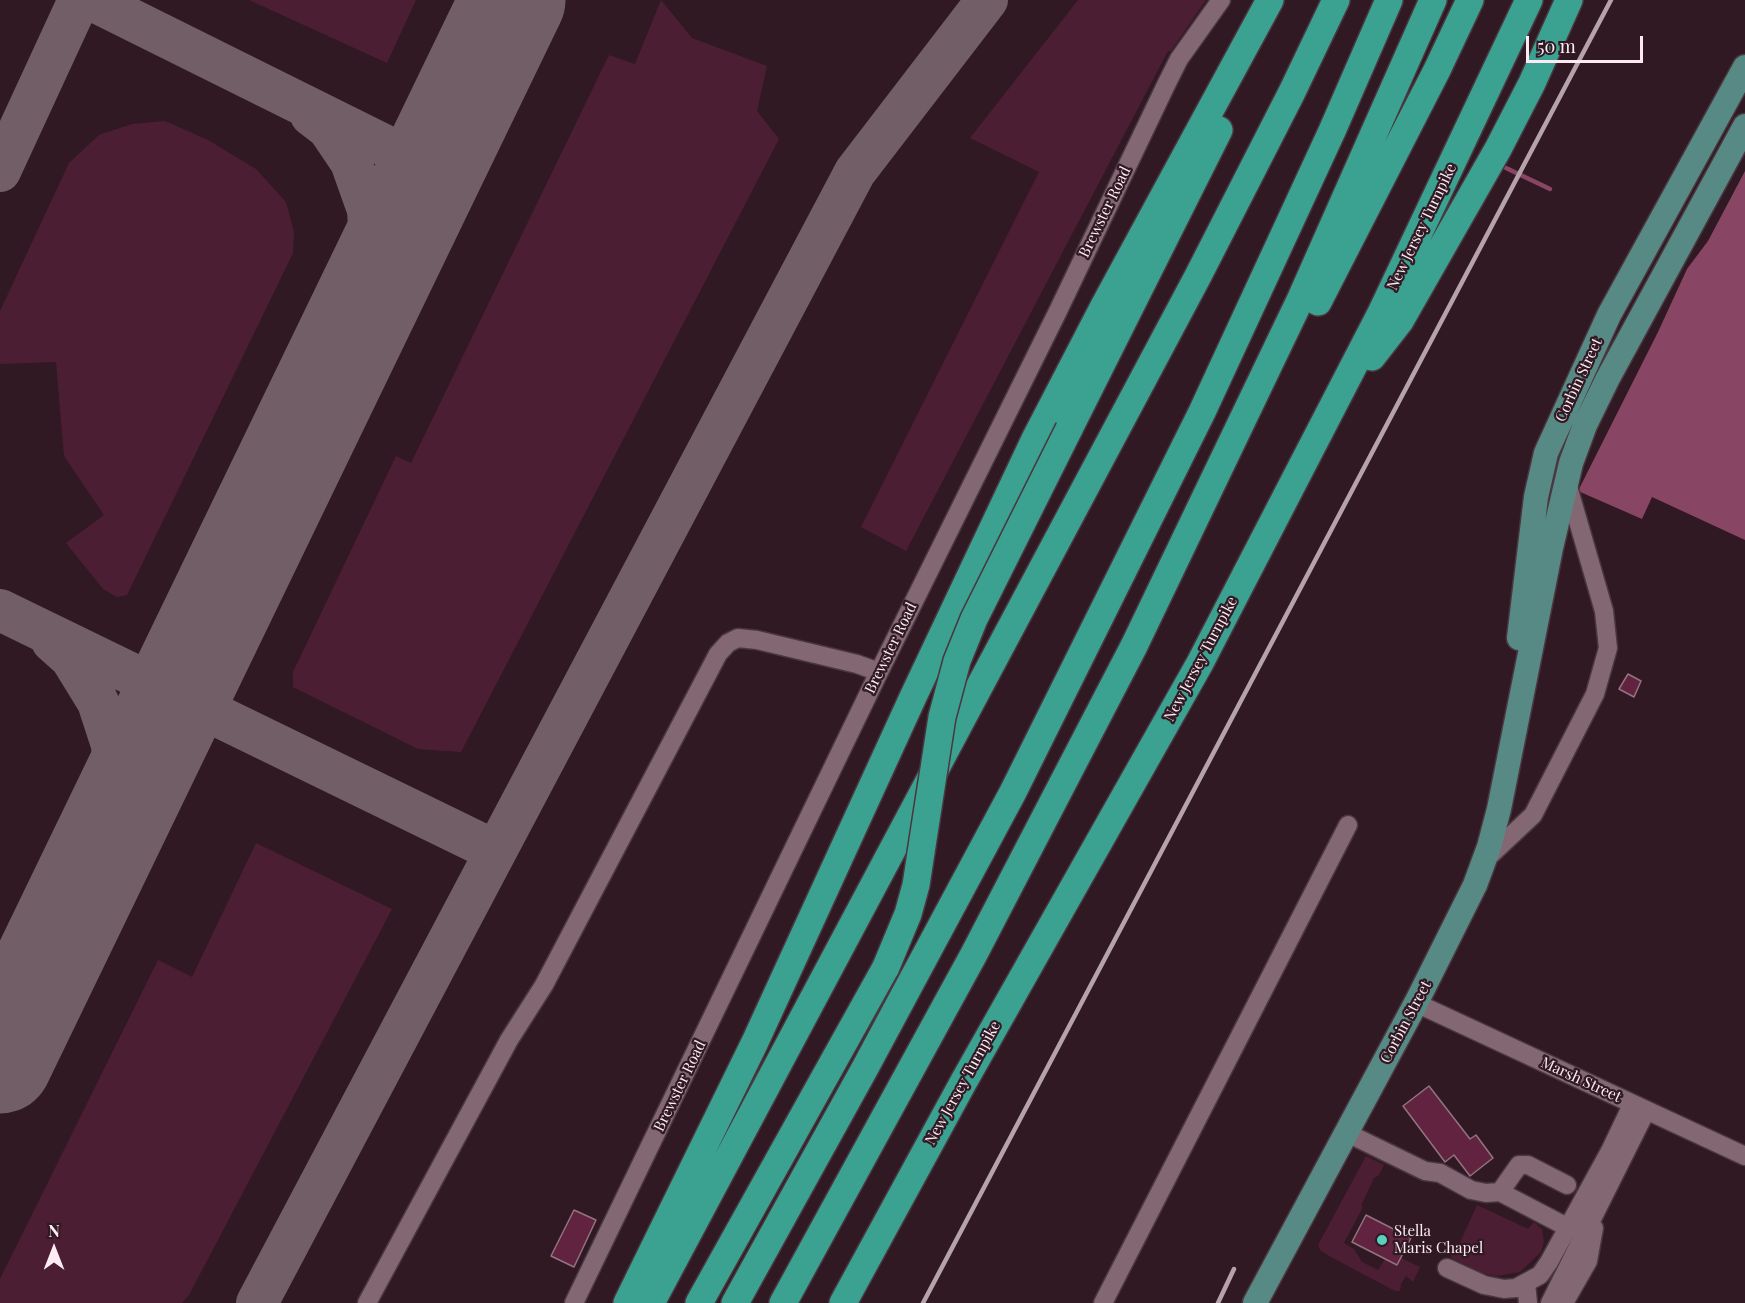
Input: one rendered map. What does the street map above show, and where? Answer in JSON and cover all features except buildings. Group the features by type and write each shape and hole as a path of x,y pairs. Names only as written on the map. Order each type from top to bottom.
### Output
{"highway":[{"path":"627,1303 755,1042 913,697 1040,429 1142,234 1270,0"},
{"path":"699,1303 886,967 908,914 919,875 942,717 957,662 978,611 1283,0"},
{"path":"651,1303 1198,276 1336,0"},
{"path":"735,1303 865,1068 1013,792 1202,412 1327,141 1389,0"},
{"path":"783,1303 901,1090 1062,786 1164,585 1358,174 1433,0"},
{"path":"1258,390 1311,317 1442,60 1470,0"},
{"name":"New Jersey Turnpike","path":"843,1303 964,1081 1200,663 1338,400 1427,219 1528,0"},
{"path":"1338,400 1400,321 1505,135 1569,0"}],"main road":[{"name":"Corbin Street","path":"1516,725 1517,653 1536,497 1546,453 1609,315 1745,67"},
{"name":"Corbin Street","path":"1255,1303 1457,924 1484,861 1499,809 1551,548 1571,463 1585,425 1608,378 1745,126"}],"street":[{"name":"Brewster Road","path":"574,1303 1166,85 1179,59 1221,0"},
{"path":"1484,861 1533,815 1595,694 1608,648 1604,611 1567,482"},
{"path":"367,1303 509,1040 544,986 718,654 728,643 738,638 757,640 857,664 879,672"},
{"path":"1103,1303 1348,825"},
{"name":"Marsh Street","path":"1416,1003 1745,1156"},
{"path":"1550,1303 1598,1206 1639,1108"},
{"path":"1448,1268 1495,1288 1516,1288 1540,1275 1611,1149 1639,1108"},
{"path":"1347,1133 1425,1171 1440,1173 1471,1190 1486,1193 1500,1192 1567,1227"},
{"path":"1500,1192 1519,1165 1528,1166 1567,1185"},
{"path":"1564,1303 1588,1261 1598,1206"},
{"path":"1526,1283 1528,1303"}],"shaded area":[{"path":"249,0 416,0 387,63"},
{"path":"661,0 692,38 767,66 757,111 779,139 461,752 418,749 293,687 293,672 396,456 411,463 609,55 635,64"},
{"path":"1078,0 1206,0 1171,51 1168,51 906,551 861,527 1039,172 970,138"},
{"path":"165,121 208,140 256,169 286,202 294,232 293,253 127,595 117,597 103,589 66,543 104,515 64,456 56,362 0,364 0,311 69,163 99,135 132,124"},
{"path":"1745,171 1745,540 1652,497 1642,519 1578,491 1687,269 1708,241"},
{"path":"256,843 392,909 189,1295 182,1303 0,1303 0,1279 158,960 192,977"},
{"path":"1366,1156 1384,1165 1379,1175 1374,1178 1361,1206 1363,1207 1344,1243 1354,1249 1362,1262 1378,1270 1385,1259 1397,1265 1401,1258 1420,1267 1413,1282 1406,1276 1400,1291 1395,1291 1331,1257 1320,1250 1318,1245"},
{"path":"1477,1205 1528,1229 1534,1222 1542,1229 1544,1242 1541,1252 1520,1272 1496,1276 1481,1273 1453,1259 1445,1249 1448,1242 1458,1247"}],"waterway":[{"path":"1506,168 1550,189"}],"taxiway":[{"path":"0,171 79,0"},
{"path":"92,0 432,169"},
{"path":"257,1303 855,172 987,0"},
{"path":"311,115 328,128 351,162 368,210 371,258 365,298 349,339"},
{"path":"0,610 495,851"},
{"path":"52,641 71,658 98,702 112,745 116,794 103,839 88,878"}],"runway":[{"path":"0,1061 513,0"}],"railway":[{"path":"923,1303 1611,0"},
{"path":"1218,1303 1234,1269"}],"place":[{"name":"Stella Maris Chapel","path":"1382,1240"}]}
